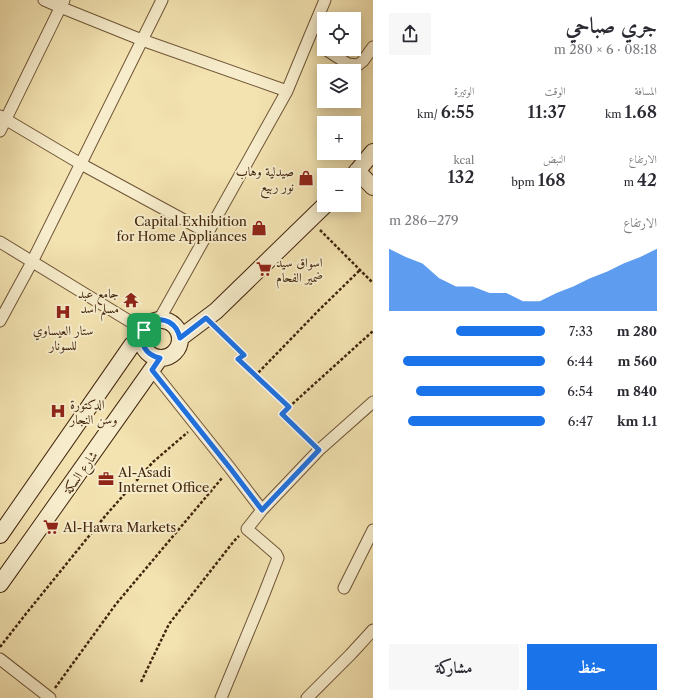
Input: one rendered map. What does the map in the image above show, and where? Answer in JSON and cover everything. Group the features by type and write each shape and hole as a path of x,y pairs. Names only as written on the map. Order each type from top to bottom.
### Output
{"street":[{"path":"44,0 62,4 142,40 287,91"},
{"path":"0,321 32,262 162,0"},
{"path":"159,320 287,91 325,0"},
{"path":"0,131 3,117 62,4"},
{"path":"309,38 317,44"},
{"path":"336,56 348,64 358,65 363,61 373,47"},
{"path":"3,117 81,164 208,232"},
{"path":"360,168 373,152"},
{"path":"361,177 373,187"},
{"path":"180,338 216,311 318,212"},
{"path":"0,242 143,334"},
{"path":"0,535 132,345 143,334 148,325 159,320 170,323 175,327 180,338 179,344 172,355 156,364"},
{"path":"143,334 142,344 145,350 154,357 156,364 196,425 262,510"},
{"name":"شارع السكة","path":"0,584 156,364"},
{"path":"221,698 278,558 276,554 247,529 262,510 319,450 373,402"},
{"path":"344,588 373,530"},
{"path":"307,698 373,630"},
{"path":"0,659 49,698"}],"path":[{"path":"309,220 373,283"},
{"path":"256,376 319,310 360,270"},
{"path":"206,318 244,355 238,359 289,407"},
{"path":"319,450 282,414 373,331"},
{"path":"0,648 106,515 153,462 196,425"},
{"path":"49,698 116,604 230,468"},
{"path":"141,682 169,624 234,541 247,529"}],"place":[{"name":"صيدلية وهاب نور ربيع","path":"306,178"},
{"name":"Capital Exhibition for Home Appliances","path":"259,228"},
{"name":"اسواق سيد ضمير الفحام","path":"264,269"},
{"name":"جامع عبد مسلم اسد","path":"131,300"},
{"name":"ستار العيساوي للسونار","path":"63,312"},
{"name":"الدكتورة وسن النجار","path":"58,411"},
{"name":"Al-Asadi Internet Office","path":"106,479"},
{"name":"Al-Hawra Markets","path":"51,527"}],"route":[{"path":"206,318 244,355 238,359 289,407 282,414 319,450 262,510 152,370 160,358 154,357 145,350 142,344 142,334 144,330 153,322 159,320 165,321 175,327 180,338 206,318"}]}
